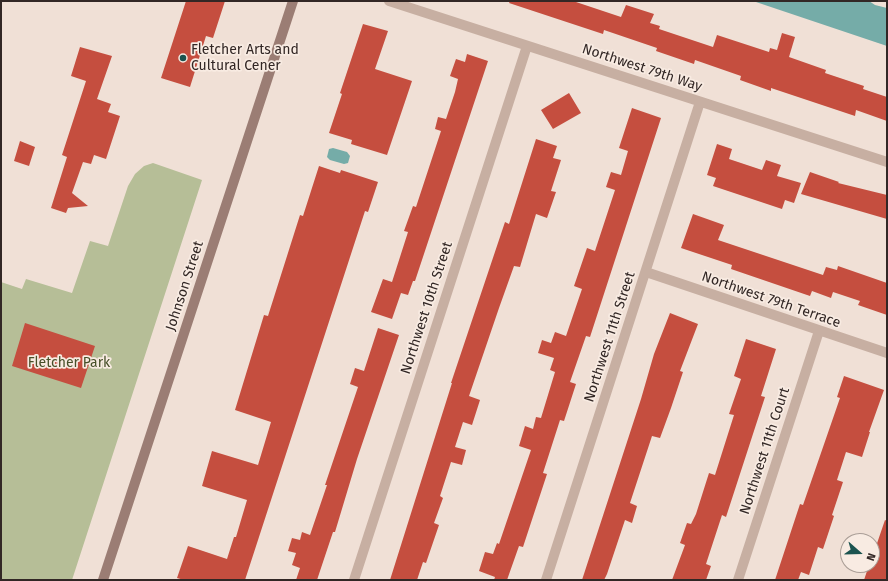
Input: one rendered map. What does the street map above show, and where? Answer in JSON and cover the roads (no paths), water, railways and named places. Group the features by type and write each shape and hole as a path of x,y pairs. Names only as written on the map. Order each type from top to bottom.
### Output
{"street":[{"name":"Johnson Street","path":"103,580 293,1"},
{"name":"Northwest 79th Way","path":"389,1 887,162"},
{"name":"Northwest 10th Street","path":"354,580 527,46"},
{"name":"Northwest 11th Street","path":"546,580 700,102"},
{"name":"Northwest 79th Terrace","path":"646,272 887,353"},
{"name":"Northwest 11th Court","path":"738,580 819,331"}],"water":[{"path":"753,1 869,1 875,5 887,8 887,46"},
{"path":"333,148 347,152 350,156 348,163 344,164 330,160 327,157 329,149"}],"place":[{"name":"Fletcher Arts and Cultural Cener","path":"183,58"}],"park label":[{"name":"Fletcher Park","path":"69,363"}]}
